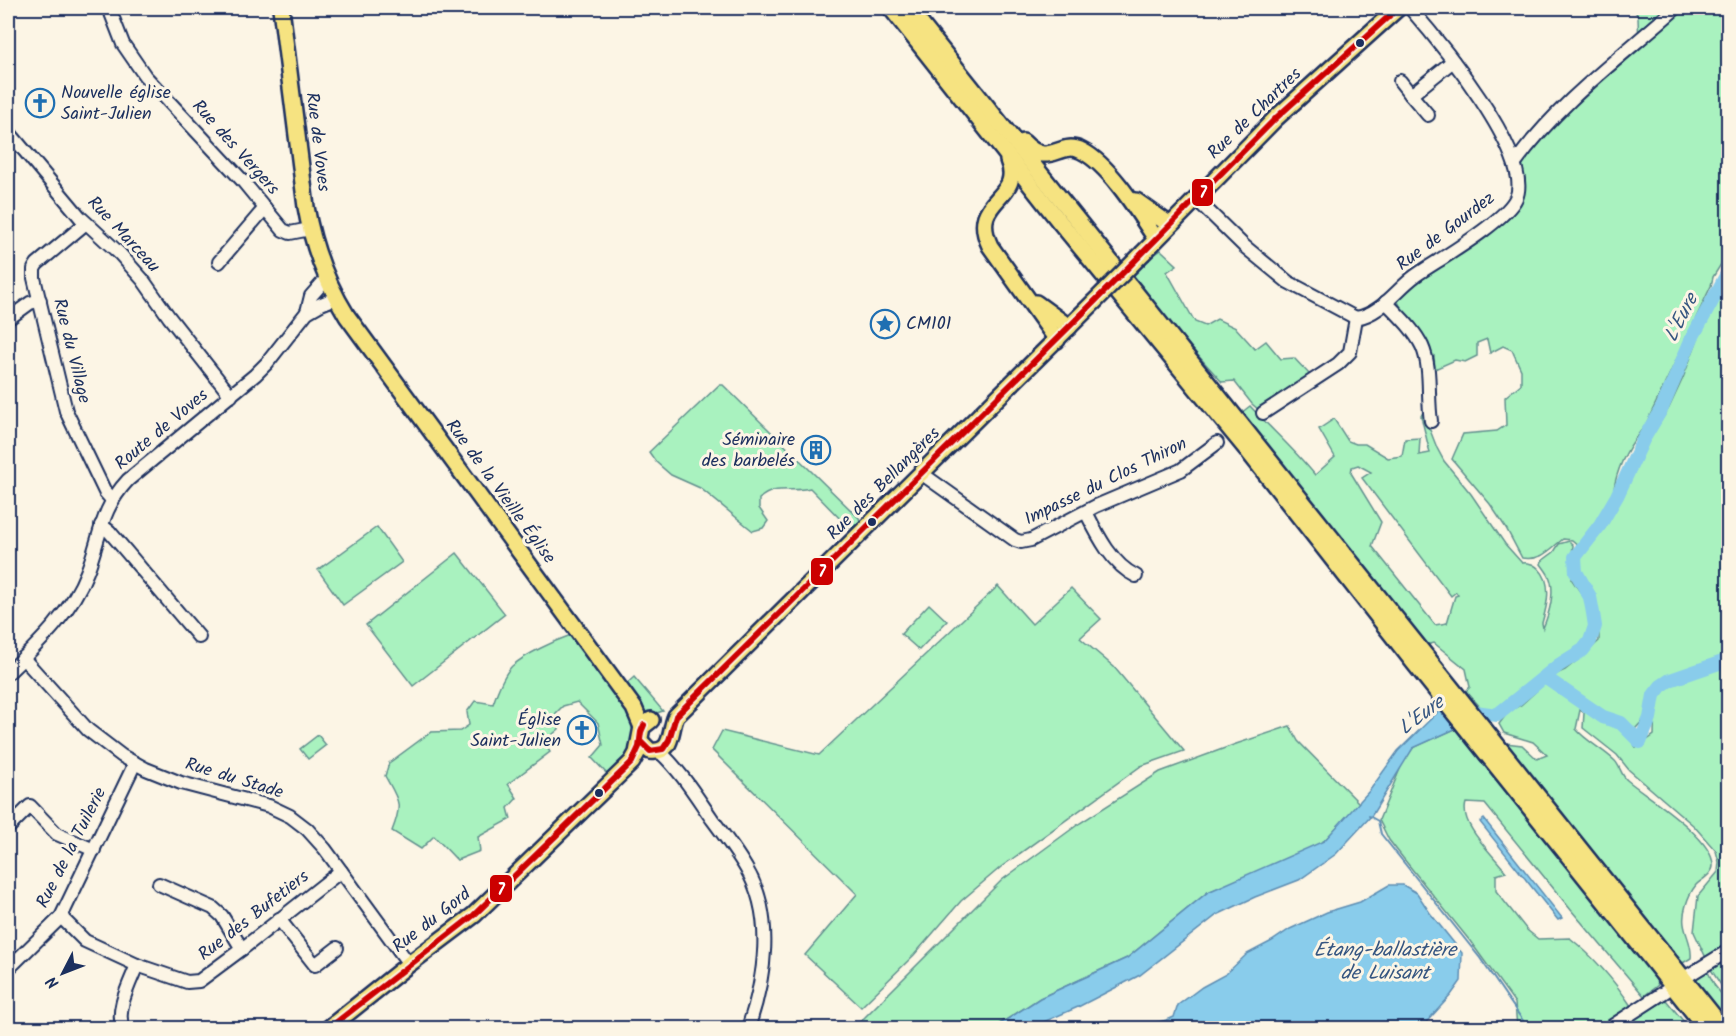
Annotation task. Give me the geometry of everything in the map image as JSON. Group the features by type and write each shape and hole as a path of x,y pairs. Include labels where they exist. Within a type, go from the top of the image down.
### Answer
{"main road":[{"name":"Rue de Voves","path":"281,8 310,230 326,279 336,298"},
{"path":"891,8 1059,221 1253,448 1419,660 1723,1029"},
{"path":"908,8 1059,197 1202,386"},
{"name":"Rue de Chartres","path":"1093,303 1276,118 1398,8"},
{"path":"981,98 1034,152 1042,155 1071,148 1082,151 1101,166 1128,196 1156,239"},
{"path":"1005,152 1012,171 1011,180 986,213 983,220 986,237 990,246 1057,340"},
{"path":"1055,153 1050,170 1059,197"},
{"path":"1001,196 1019,191 1034,196 1059,221"},
{"path":"1128,196 1170,225"},
{"name":"Rue de la Vieille Église","path":"336,298 389,374 634,708 659,736"},
{"path":"1029,298 1069,327"},
{"name":"Rue des Bellangères","path":"659,736 1093,303"},
{"name":"Rue du Gord","path":"329,1029 474,915 659,736"},
{"path":"1509,771 1707,1029"}],"street":[{"name":"Rue des Vergers","path":"109,8 123,44 145,76 242,179 283,230 290,233 310,230"},
{"name":"Rue de Gourdez","path":"1356,318 1370,315 1415,276 1483,230 1515,201 1519,190 1520,178 1515,164 1488,112 1453,62 1410,8"},
{"path":"1515,164 1538,135 1576,95 1676,8"},
{"path":"1412,95 1453,62"},
{"path":"1400,81 1428,114"},
{"name":"Rue Marceau","path":"8,130 86,223 120,254 143,280 231,396"},
{"path":"1196,199 1244,246 1288,282 1356,318 1350,352 1338,364 1263,413"},
{"path":"219,262 265,208"},
{"name":"Rue du Village","path":"86,223 42,259 34,269 66,411 105,492 112,500"},
{"path":"307,312 311,296 326,279"},
{"path":"231,396 267,363 307,312 336,298"},
{"path":"8,319 30,303 40,300"},
{"path":"1386,302 1422,346 1426,362 1431,421"},
{"name":"Route de Voves","path":"8,673 60,619 74,600 87,573 101,525 112,500 128,480 231,396"},
{"name":"Impasse du Clos Thiron","path":"921,473 1020,542 1031,540 1086,512 1181,470 1217,443"},
{"path":"1086,512 1115,559 1126,572 1136,576"},
{"path":"101,525 109,531 199,637"},
{"name":"Rue du Stade","path":"23,658 88,730 135,763 182,783 269,806 290,816 308,830 325,849 409,964"},
{"path":"659,736 747,870 754,885 765,939 764,966 759,993 748,1029"},
{"name":"Rue de la Tuilerie","path":"10,961 61,916 135,763"},
{"path":"8,828 30,806 57,834 94,850"},
{"name":"Rue des Bufetiers","path":"61,916 85,941 137,965 188,982 199,981 341,871"},
{"path":"159,884 213,908 222,916 242,949"},
{"path":"279,919 315,965 337,948"},
{"path":"1689,975 1728,951"},
{"path":"123,1029 120,1021 122,1009 137,965"},
{"path":"1609,1029 1666,991"}],"green space":[{"path":"1634,8 1659,8 1669,19 1683,8 1728,8 1728,253 1713,277 1711,286 1645,426 1623,460 1609,507 1602,519 1580,547 1572,540 1563,539 1540,556 1522,558 1490,504 1452,459 1463,434 1497,431 1506,425 1505,397 1521,384 1521,370 1512,350 1503,346 1490,353 1487,339 1477,343 1477,356 1465,362 1455,360 1435,369 1434,356 1426,339 1402,310 1396,297 1513,207 1520,205 1525,180 1522,163 1559,119 1639,48 1638,17"},
{"path":"1161,250 1177,265 1167,272 1195,322 1205,326 1217,319 1236,328 1255,349 1266,341 1281,359 1294,358 1311,376 1259,410 1234,381 1222,382 1129,279"},
{"path":"1728,280 1728,642 1724,640 1722,644 1728,646 1728,945 1706,958 1694,932 1698,896 1718,872 1719,862 1716,851 1694,826 1629,770 1617,755 1583,728 1584,713 1580,710 1576,729 1615,761 1627,780 1691,830 1710,854 1713,868 1693,889 1684,914 1691,958 1678,966 1505,743 1522,745 1537,759 1547,755 1533,742 1504,733 1499,724 1509,711 1521,705 1554,675 1565,670 1599,641 1599,618 1595,600 1579,572 1579,560 1611,514 1632,468 1669,408 1706,318","holes":["1660,681 1655,703 1654,735 1636,748 1627,729 1636,728 1646,717"]},
{"path":"719,385 723,385 859,518 860,521 854,527 848,527 810,488 777,490 765,494 759,499 759,508 768,521 763,528 753,531 700,488 671,475 656,462 649,452"},
{"path":"1250,406 1315,475 1335,457 1319,429 1334,419 1348,441 1365,444 1388,458 1402,456 1405,439 1420,438 1419,455 1430,453 1421,416 1423,412 1444,461 1471,494 1505,544 1522,563 1533,565 1543,575 1548,595 1543,628 1552,588 1549,576 1541,564 1542,561 1554,552 1559,544 1569,541 1573,545 1572,580 1590,606 1589,637 1578,648 1562,656 1554,668 1531,687 1496,711 1482,709 1466,691 1470,687 1466,669 1434,643 1427,645 1241,413","holes":["1358,465 1371,472 1362,478 1451,596 1456,592 1458,595 1455,596 1447,623 1435,625 1372,546 1381,522 1351,473 1352,467"]},
{"path":"377,527 402,562 343,605 318,570"},
{"path":"457,553 505,614 413,686 366,625"},
{"path":"998,586 1032,624 1071,588 1101,619 1080,638 1114,667 1184,751 1141,766 1001,867 961,901 914,955 861,1007 805,955 857,894 712,750 722,731 819,755"},
{"path":"929,604 947,621 919,650 901,634"},
{"path":"571,635 633,720 633,750 607,774 592,758 603,745 598,723 577,702 563,706 556,713 559,729 547,739 517,734 516,738 524,747 544,742 550,752 508,784 517,798 508,808 511,819 478,837 480,851 457,860 434,836 421,849 392,831 398,814 398,802 385,776 389,763 431,732 460,731 469,725 467,712 475,701 493,704 503,679 512,666 540,648"},
{"path":"634,677 663,711 650,715 638,705 624,686"},
{"path":"1290,726 1298,741 1359,803 1324,841 1276,866 1208,892 1127,958 1040,998 993,1028 854,1028 1002,880 1080,823 1160,772"},
{"path":"1455,729 1654,976 1658,985 1644,996 1485,804 1466,803 1467,821 1472,830 1506,872 1496,875 1496,891 1527,930 1538,939 1570,938 1604,970 1631,1006 1601,1028 1517,1028 1515,1003 1470,941 1389,840 1379,820 1402,764 1413,748"},
{"path":"318,735 326,745 308,759 300,749"},
{"path":"1728,953 1728,996 1708,965"},
{"path":"1707,970 1715,986 1728,1002 1728,1023 1691,978"},
{"path":"1666,1000 1689,1028 1617,1028"}],"water":[{"path":"1440,710 1455,729 1413,748 1372,815 1336,854 1299,880 1217,915 1140,975 1078,1007 1030,1028 994,1028 1040,998 1127,958 1208,892 1324,841 1370,790 1398,751"},
{"path":"1484,819 1562,918 1558,920 1480,822"},
{"name":"Étang-ballastière de Luisant","path":"1389,885 1403,885 1417,893 1462,953 1461,981 1421,1028 1139,1028 1174,1017 1178,1005 1202,987 1226,974 1247,954 1290,929 1327,912 1360,902"}],"waterway":[{"name":"L'Eure","path":"1432,730 1461,710 1497,715 1559,665 1583,650 1590,641 1595,626 1593,613 1590,597 1576,572 1575,557 1600,525 1617,496 1643,440 1662,408 1692,338 1728,272"},
{"path":"1546,678 1603,717 1621,723 1640,742 1650,718 1654,695 1661,686 1670,680 1728,660"},
{"path":"1369,816 1378,821 1381,834 1480,958 1528,1028"}],"transit line":[{"name":"7","path":"640,741 650,751 663,749 669,740 676,716 1093,303 1276,118 1398,8"},
{"name":"7","path":"329,1028 474,915 632,762 639,747 644,725"}],"place":[{"name":"Nouvelle église Saint-Julien","path":"40,103"},
{"name":"CM101","path":"885,324"},
{"name":"Séminaire des barbelés","path":"816,450"},
{"name":"Église Saint-Julien","path":"582,730"}]}
